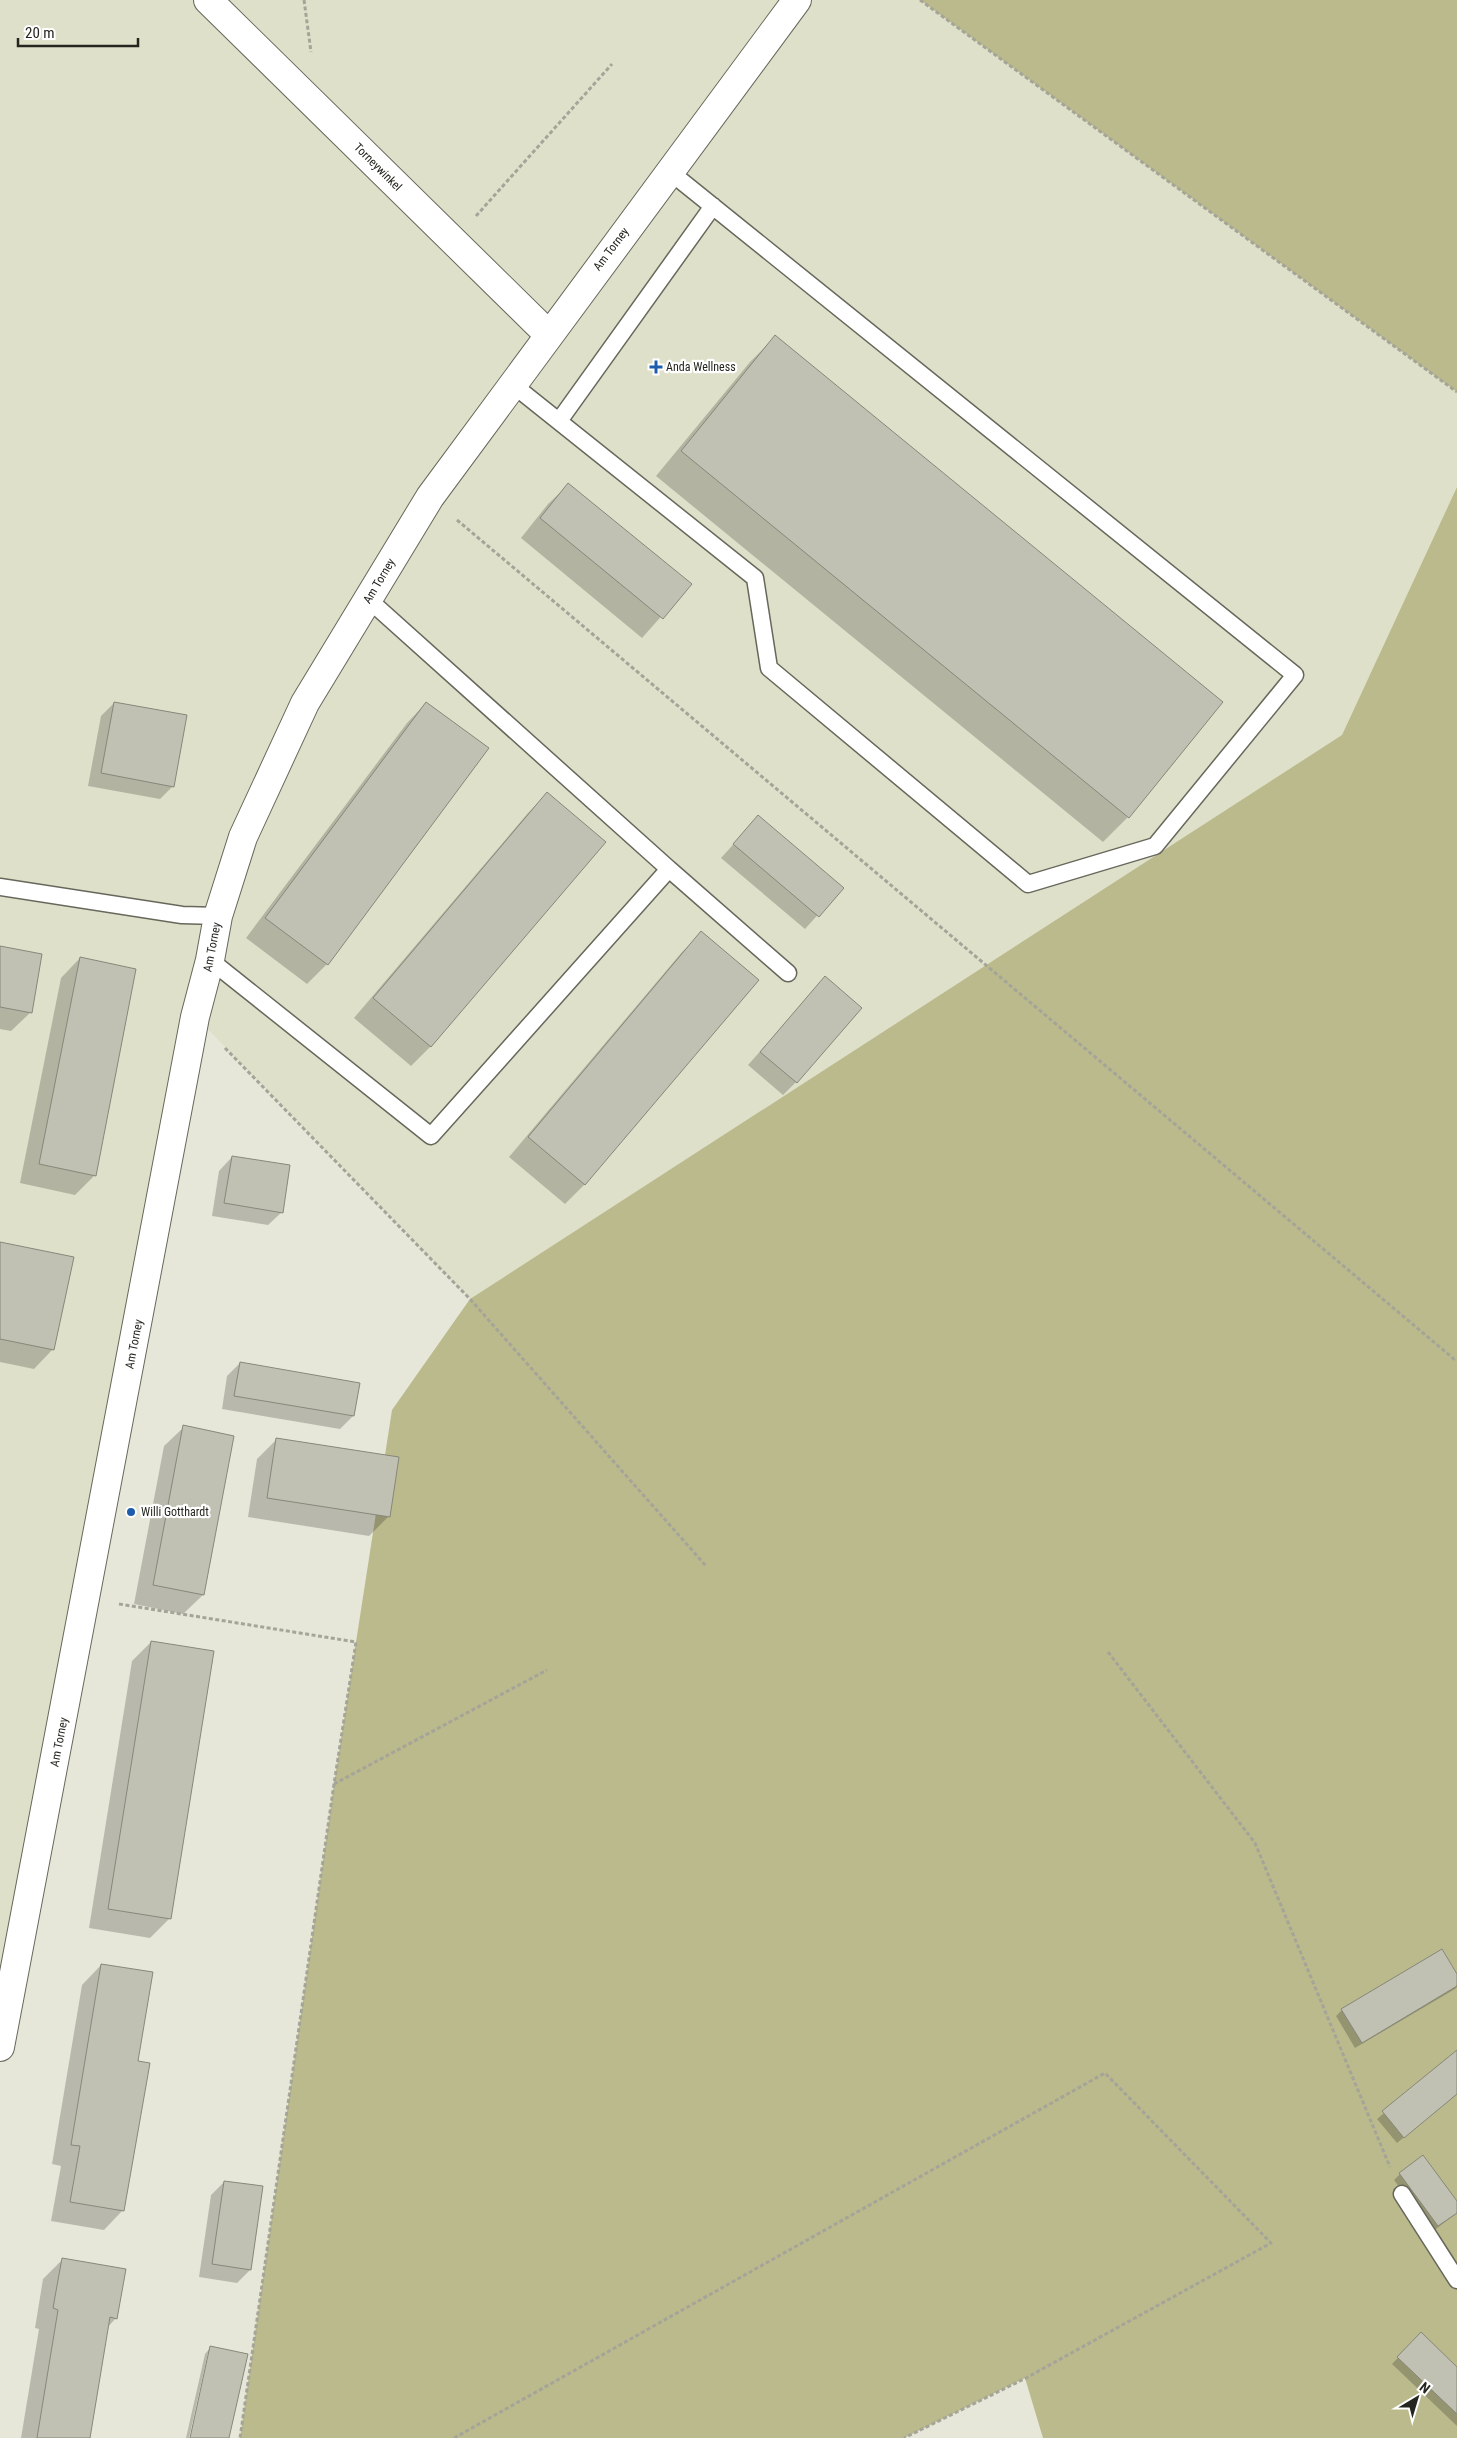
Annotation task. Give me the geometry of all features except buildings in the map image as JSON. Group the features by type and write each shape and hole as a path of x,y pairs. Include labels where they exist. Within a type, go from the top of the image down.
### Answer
{"street":[{"name":"Torneywinkel","path":"208,0 548,334"},
{"name":"Am Torney","path":"0,2048 195,1017 210,960 218,916 243,836 305,703 430,497 548,334 797,0"}],"lane":[{"path":"512,384 755,578 769,668 1028,884 1155,846 1295,675 669,171"},
{"path":"559,421 713,206"},
{"path":"368,599 788,973"},
{"path":"210,960 431,1136 669,868"},
{"path":"0,887 182,915 218,916"},
{"path":"1402,2194 1457,2280"}],"path":[{"path":"920,0 1457,392"},
{"path":"453,241 612,64"},
{"path":"430,497 1454,1359 1457,1357"},
{"path":"195,1017 470,1299 706,1566"},
{"path":"86,1599 356,1642 240,2438"},
{"path":"1108,1652 1255,1843 1402,2194"},
{"path":"334,1784 547,1670"},
{"path":"454,2438 1105,2073 1271,2243 1026,2378 904,2438"}],"shaded area":[{"path":"0,0 920,0 1457,392 1457,487 1342,735 470,1299 196,1017 0,2047"},
{"path":"920,0 1457,0 1457,392"},
{"path":"1457,487 1457,2438 1043,2438 1025,2378 904,2438 240,2438 334,1784 392,1410 470,1299 1342,735"}],"place":[{"name":"Anda Wellness","path":"656,367"},
{"name":"Willi Gotthardt","path":"131,1512"}]}
